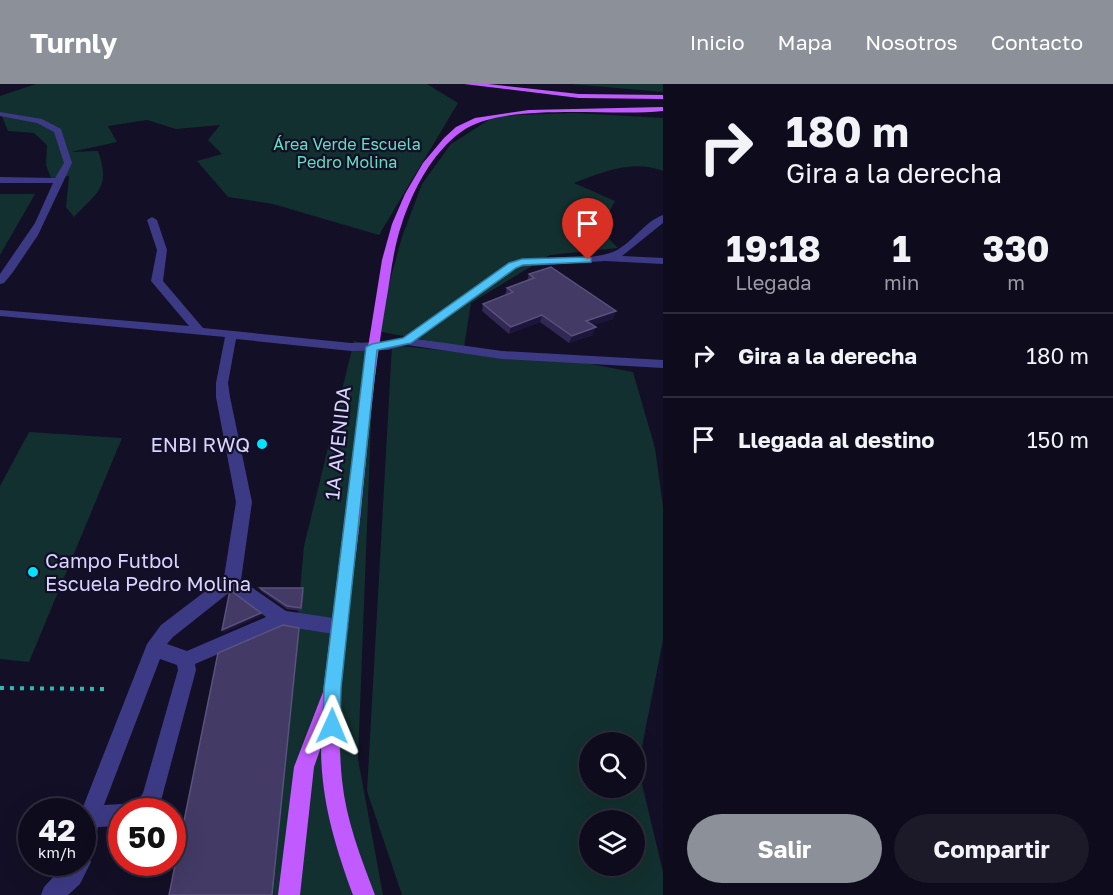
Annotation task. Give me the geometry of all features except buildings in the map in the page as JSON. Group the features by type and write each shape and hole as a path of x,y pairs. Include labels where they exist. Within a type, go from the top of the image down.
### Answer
{"main road":[{"path":"468,84 562,95 663,97"},
{"path":"614,97 663,102"},
{"name":"1A AVENIDA","path":"364,895 344,842 334,798 331,765 332,688 372,347 392,239 412,186 444,142 461,128 483,119 528,113 663,109"},
{"name":"1A AVENIDA","path":"573,111 663,114"},
{"path":"289,895 304,767 332,688"}],"street":[{"path":"0,114 39,121 58,131 68,163 58,182 48,211 16,262 0,281"},
{"path":"0,180 58,182"},
{"path":"600,259 618,254 663,219"},
{"path":"152,220 162,250 158,281 199,331"},
{"path":"407,341 512,266 522,262 600,259 663,261"},
{"path":"0,313 372,347 407,341 438,348 506,355 663,364"},
{"path":"96,799 153,650 167,632 231,582 244,502 223,397 222,383 231,335"},
{"path":"231,582 282,618 340,627"},
{"path":"185,660 282,618"},
{"path":"151,798 187,670 185,660 177,654 153,650"},
{"path":"52,895 72,876"}],"path":[{"path":"0,688 104,689"}],"green space":[{"name":"Área Verde Escuela Pedro Molina","path":"36,84 427,84 458,103 379,235 273,204 228,197 197,161 222,154 208,140 220,125 176,129 147,120 108,126 117,142 71,152 98,151 103,173 100,188 74,217 66,207 69,176 51,178 46,165 47,145 34,133 8,131 0,112 0,96"},
{"path":"571,84 663,84 663,92"},
{"path":"574,113 663,118 663,171 640,166 618,168 574,183 615,201 600,230 618,248 550,255 471,303 464,347 376,331 402,237 422,184 451,144 495,116"},
{"path":"0,194 35,194 0,255"},
{"path":"354,341 374,346 358,759 383,895 273,895 304,546"},
{"path":"392,345 575,361 633,372 655,448 663,506 663,640 645,732 579,732 579,798 645,796 663,872 663,895 402,895 367,791"},
{"name":"Campo Futbol Escuela Pedro Molina","path":"29,432 122,438 29,662 0,659 0,486"}],"place":[{"name":"ENBI RWQ","path":"262,444"},
{"name":"Campo Futbol Escuela Pedro Molina","path":"33,572"}],"route":[{"path":"332,726 332,688 372,347 407,341 512,266 522,262 588,260"}]}
